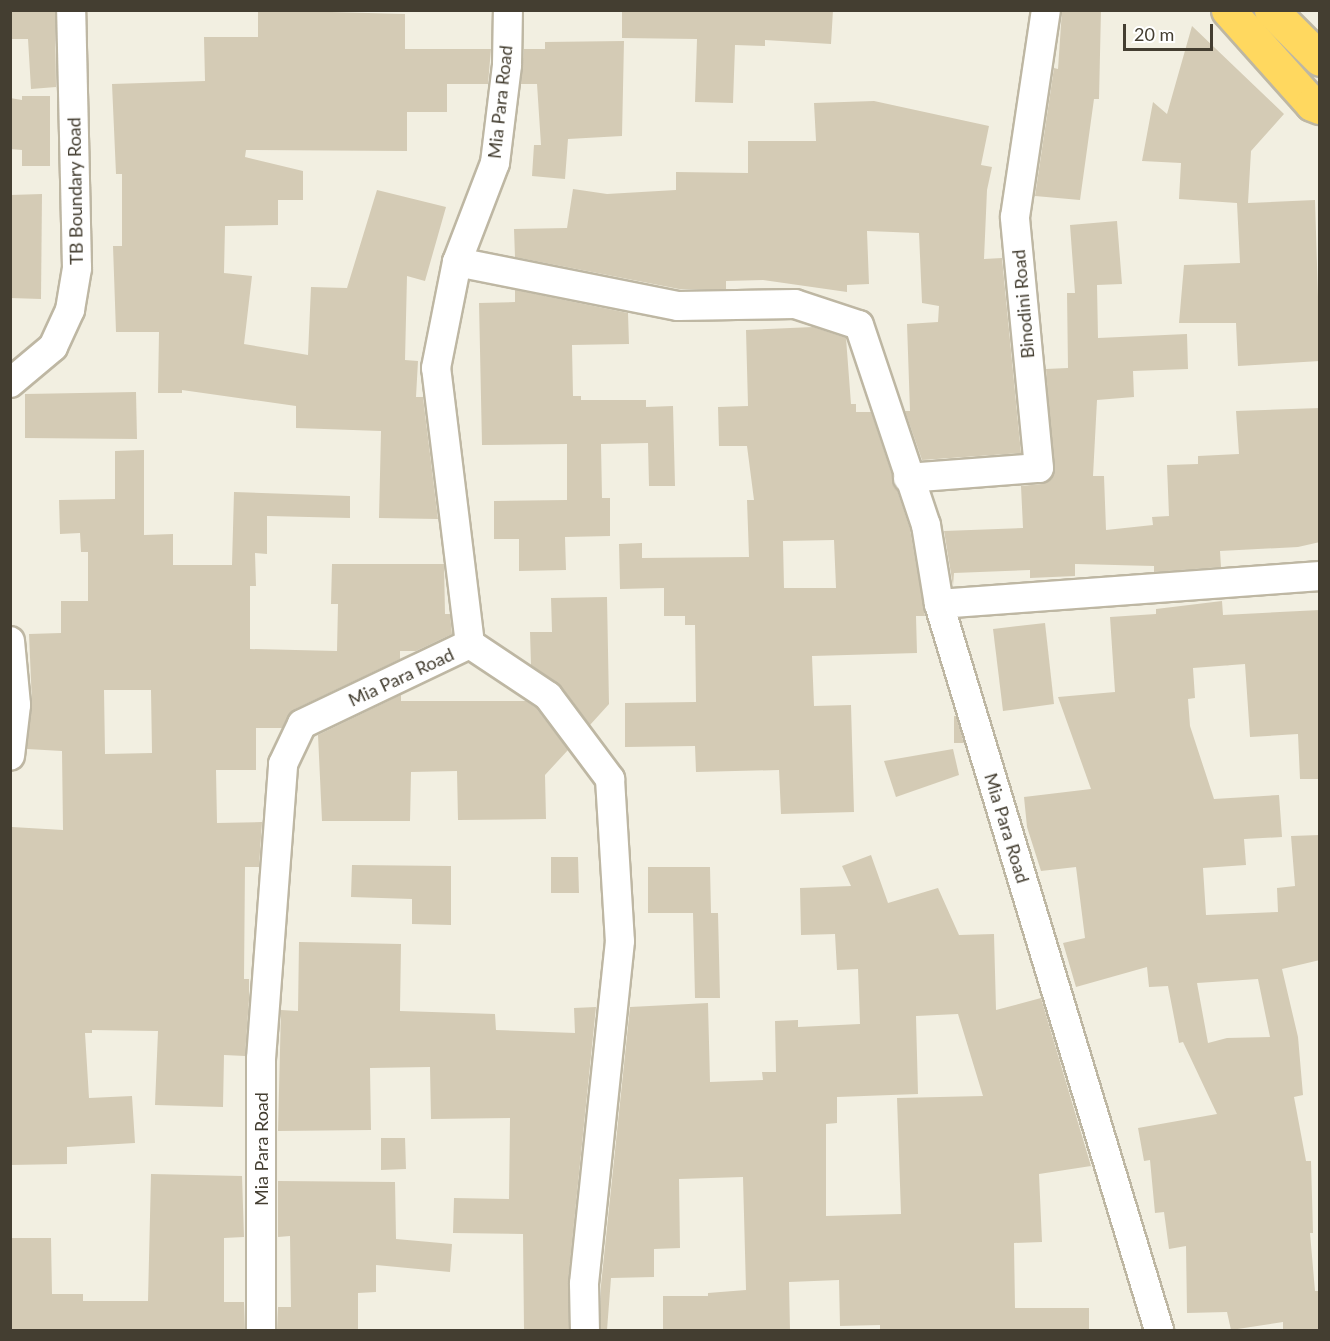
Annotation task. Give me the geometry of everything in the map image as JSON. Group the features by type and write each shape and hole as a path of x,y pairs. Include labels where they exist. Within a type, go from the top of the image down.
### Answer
{"highway":[{"path":"1228,10 1312,104 1320,107"},
{"path":"1271,10 1320,59"}],"street":[{"name":"TB Boundary Road","path":"10,383 52,347 69,310 77,268 72,10"},
{"name":"Mia Para Road","path":"261,1330 261,1059 283,764 302,724 470,644 436,368 457,262 495,163 507,65 508,10"},
{"name":"Binodini Road","path":"908,478 1039,468 1015,217 1046,10"},
{"name":"Mia Para Road","path":"457,262 678,306 795,304 859,325 908,478 926,525 939,604 1159,1330"},
{"path":"939,604 1320,576"},
{"path":"10,641 13,705 10,756"},
{"path":"470,644 548,696 610,779 620,941 584,1284 585,1330"}],"building":[{"path":"10,10 55,10 56,87 31,89 28,39 10,39"},
{"path":"258,10 405,14 405,49 491,49 488,84 447,84 447,112 407,112 407,151 246,150 245,157 303,171 303,200 278,200 278,225 225,226 224,273 252,276 244,344 308,355 311,287 347,288 377,190 446,207 425,281 407,276 405,360 418,361 416,397 423,397 438,519 379,518 381,431 296,428 296,406 182,390 182,393 158,393 159,332 116,332 113,246 122,246 122,174 116,174 112,84 205,81 204,37 258,37"},
{"path":"622,10 833,10 831,44 765,40 765,46 735,45 733,103 695,102 697,39 622,38"},
{"path":"1062,10 1101,10 1099,99 1094,99 1080,200 1035,196 1054,68 1058,69"},
{"path":"1192,26 1284,114 1251,151 1248,203 1315,200 1320,361 1238,366 1236,323 1179,323 1184,265 1240,263 1237,203 1179,199 1181,163 1142,161 1153,102 1167,114"},
{"path":"624,41 622,136 568,139 565,179 532,176 534,145 541,145 537,84 521,84 524,49 545,49 545,42"},
{"path":"22,96 50,96 50,166 22,166 22,150 10,149 10,98 22,100"},
{"path":"874,101 989,126 981,165 992,167 987,190 984,259 1002,258 1021,453 922,460 905,411 910,411 907,324 938,322 939,306 922,303 919,233 867,231 869,284 847,285 847,292 763,280 726,281 726,289 679,289 515,257 514,229 567,228 573,189 607,194 676,190 676,172 748,173 748,141 816,141 814,103"},
{"path":"42,194 41,299 10,298 10,195"},
{"path":"1117,221 1122,284 1097,285 1098,338 1187,334 1188,369 1133,371 1134,397 1097,400 1093,476 1104,476 1106,530 1153,525 1152,517 1169,516 1167,465 1198,464 1198,456 1239,454 1236,411 1320,408 1320,542 1298,547 1220,551 1221,567 1154,572 1154,566 1075,564 1075,576 1030,578 1030,570 954,573 953,586 944,531 1023,528 1021,486 1041,484 1054,474 1046,369 1068,368 1067,293 1075,293 1070,225"},
{"path":"515,290 628,313 629,344 572,345 573,396 581,396 581,400 646,400 646,407 673,406 675,486 649,486 648,443 601,444 602,498 610,498 610,536 565,537 566,570 519,571 519,539 494,539 494,501 567,500 567,444 482,445 479,303 515,302"},
{"path":"813,327 846,338 851,404 856,404 856,412 871,412 910,529 925,616 916,616 917,653 812,656 814,706 851,705 854,812 781,814 779,770 696,772 695,746 625,747 625,703 696,702 695,625 685,625 685,616 664,616 664,588 620,589 619,544 642,543 642,558 749,557 747,500 754,500 747,446 719,446 718,407 748,406 746,330","holes":["834,540 836,588 784,588 783,541"]},
{"path":"136,392 137,439 25,438 25,394"},
{"path":"144,450 144,535 173,534 173,565 232,565 234,492 350,496 350,518 267,516 267,554 255,553 256,586 250,586 250,649 337,651 338,604 331,604 332,564 444,564 445,614 450,614 452,634 416,651 400,651 400,659 295,709 282,728 256,728 256,770 216,770 217,823 262,822 259,867 245,867 244,979 249,979 249,1000 245,1056 224,1055 223,1107 155,1105 158,1031 92,1030 92,1033 85,1033 89,1098 132,1096 135,1143 67,1147 67,1164 10,1165 12,827 63,830 62,751 27,749 32,704 29,634 61,633 61,601 88,601 88,552 81,552 80,533 60,534 59,500 115,499 115,451","holes":["104,690 151,690 152,753 105,754"]},
{"path":"607,597 609,704 590,725 561,686 531,665 530,632 552,632 551,598"},
{"path":"1222,601 1223,615 1320,610 1320,779 1300,779 1298,734 1250,737 1245,664 1193,668 1195,698 1188,699 1190,726 1214,799 1279,795 1282,837 1244,839 1246,865 1203,868 1206,915 1278,912 1277,888 1295,886 1291,836 1320,835 1320,960 1282,969 1298,1037 1303,1095 1294,1097 1306,1161 1311,1161 1313,1233 1310,1233 1315,1291 1320,1291 1320,1330 1283,1330 1283,1322 1231,1330 1227,1312 1187,1313 1186,1246 1169,1249 1164,1212 1155,1213 1150,1160 1144,1161 1138,1128 1217,1114 1183,1042 1179,1043 1168,986 1149,987 1147,967 1076,987 1063,943 1085,938 1076,867 1041,871 1027,827 1024,797 1091,789 1058,697 1115,692 1110,617 1156,614 1156,609","holes":["1258,979 1270,1037 1227,1038 1208,1043 1197,983"]},
{"path":"1045,623 1054,704 1003,711 993,629"},
{"path":"401,695 401,701 526,701 536,708 568,750 545,775 546,819 458,820 457,771 411,772 410,821 322,821 318,735"},
{"path":"954,716 956,716 964,743 954,743"},
{"path":"953,749 959,775 896,797 884,761"},
{"path":"871,855 888,903 938,888 959,935 994,934 996,1010 1041,998 1091,1166 1039,1174 1042,1242 1014,1243 1015,1308 1089,1308 1089,1330 880,1330 880,1325 840,1326 839,1280 789,1282 790,1330 663,1330 663,1296 708,1296 708,1293 746,1290 743,1177 679,1179 680,1248 654,1249 654,1277 611,1278 607,1330 601,1330 601,1285 630,1007 708,1003 710,1082 763,1080 762,1072 776,1072 775,1021 798,1020 798,1027 860,1024 858,969 837,970 835,934 801,935 800,888 851,886 842,866","holes":["958,1014 983,1096 897,1098 901,1214 826,1216 826,1124 837,1123 837,1097 918,1094 916,1016"]},
{"path":"551,857 578,857 579,893 551,893"},
{"path":"352,865 451,866 451,925 412,924 412,899 351,897"},
{"path":"648,867 710,867 711,913 718,913 720,998 695,998 693,913 648,913"},
{"path":"299,942 401,944 400,1011 495,1014 496,1030 575,1033 574,1008 596,1007 568,1282 569,1330 524,1330 523,1234 453,1233 454,1198 509,1199 510,1118 431,1119 430,1067 370,1068 371,1130 278,1131 281,1010 298,1011"},
{"path":"381,1138 405,1138 406,1169 381,1170"},
{"path":"151,1174 242,1176 244,1237 224,1238 224,1302 244,1302 245,1330 10,1330 10,1238 51,1238 52,1294 83,1294 83,1301 148,1301"},
{"path":"278,1181 395,1182 396,1239 452,1244 450,1272 376,1265 376,1292 358,1293 358,1330 277,1330 278,1307 291,1307 290,1236 278,1237"}]}
